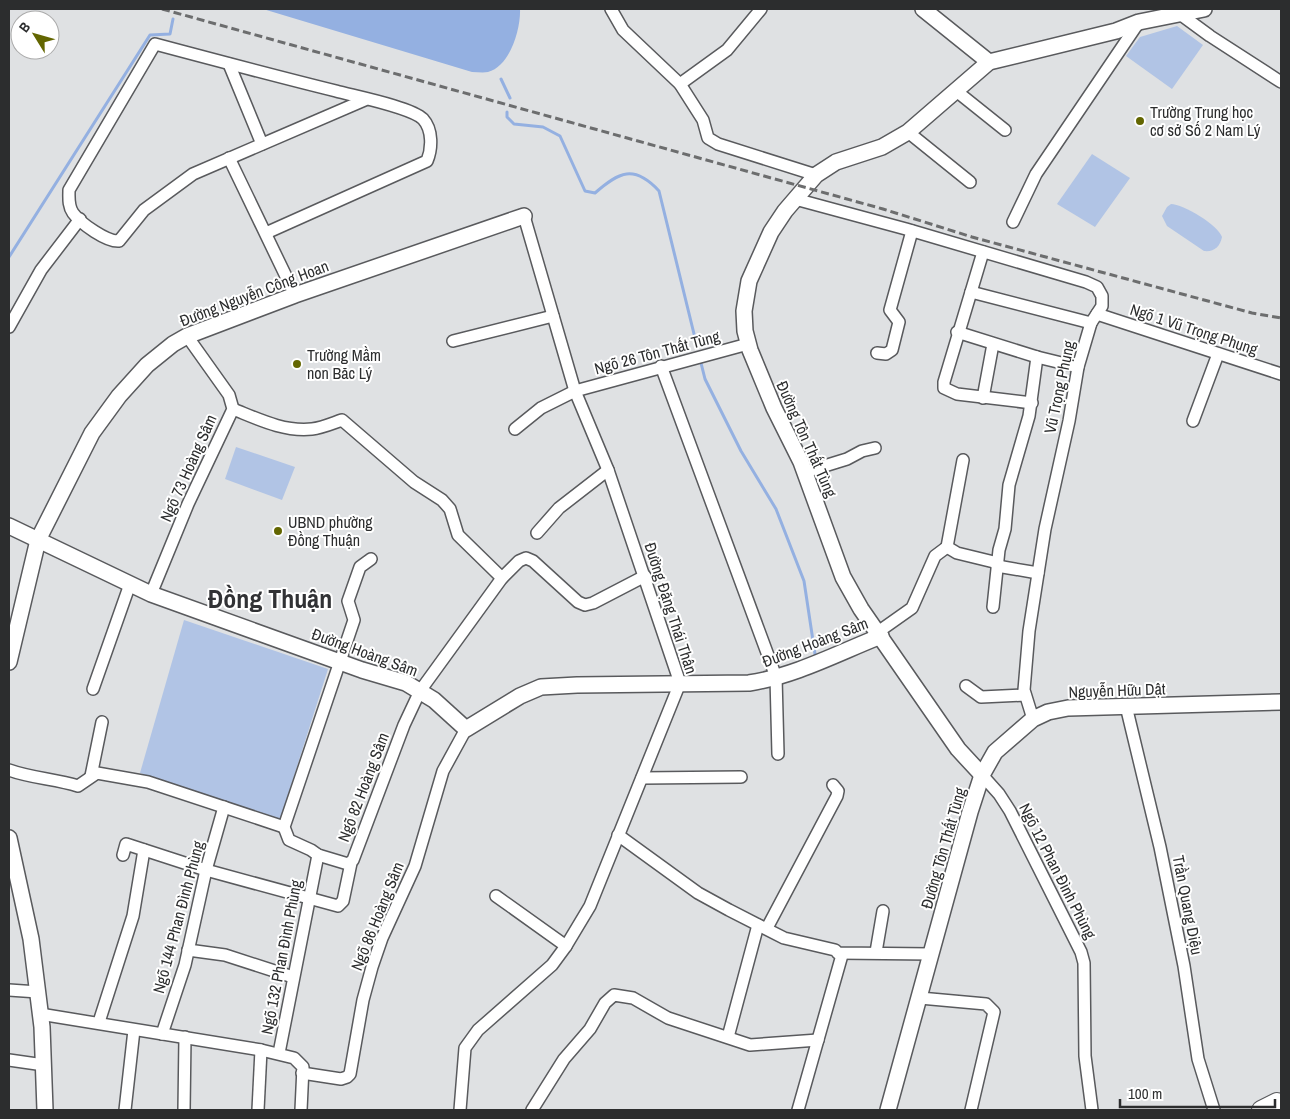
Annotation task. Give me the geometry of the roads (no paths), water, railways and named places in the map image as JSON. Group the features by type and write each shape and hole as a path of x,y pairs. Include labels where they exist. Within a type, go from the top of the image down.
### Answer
{"main road":[{"path":"1261,1110 1277,1104"}],"street":[{"path":"611,9 623,30 680,84 703,120 708,138 718,144 816,175"},
{"path":"680,84 726,50 761,9"},
{"path":"923,9 989,62"},
{"name":"Đường Tôn Thất Tùng","path":"888,1110 982,775 958,749 861,609 843,577 805,472 754,365 745,331 744,311 749,281 772,232 795,199 816,175 836,162 882,147 908,132 989,62 1116,31 1139,22 1204,9"},
{"path":"1180,14 1281,82"},
{"path":"1013,222 1036,174 1139,22"},
{"path":"266,233 426,162 432,150 423,119 411,112 367,99 155,44 69,190 68,204 72,213 111,242 119,242 144,210 170,189 193,174 367,99"},
{"path":"229,64 262,144"},
{"path":"955,90 1005,130"},
{"path":"908,132 970,182"},
{"path":"229,158 295,295"},
{"name":"Vũ Trọng Phụng","path":"795,199 912,231 1097,287 1102,296 1102,306 1094,318 1078,367 1038,573 1029,631 1025,695 1033,719"},
{"name":"Đường Nguyễn Công Hoan","path":"9,662 11,641 38,540 92,434 147,365 173,344 187,336 295,295 524,216"},
{"name":"Đường Đặng Thái Thân","path":"460,1110 465,1048 478,1030 552,964 566,946 590,906 680,683 608,470 575,391 524,216"},
{"path":"9,327 42,270 80,219"},
{"path":"877,354 886,354 892,350 899,322 890,310 912,231"},
{"path":"983,252 957,332 944,388 958,394 1032,403"},
{"name":"Ngõ 1 Vũ Trọng Phụng","path":"971,292 1094,318 1281,374"},
{"path":"453,341 553,316"},
{"path":"957,332 1037,357 1078,367"},
{"name":"Ngõ 73 Hoàng Sâm","path":"151,594 188,504 233,409 229,395 187,336"},
{"name":"Ngõ 26 Tôn Thất Tùng","path":"515,428 547,405 575,391 661,366 748,344"},
{"path":"983,398 993,344"},
{"path":"1193,421 1218,354"},
{"path":"993,607 998,564 1005,529 1009,484 1032,403 1032,381 1037,357"},
{"path":"661,366 776,677 778,754"},
{"path":"233,409 269,424 292,428 313,429 342,420 414,482 442,500 450,509 458,535 502,578"},
{"path":"805,472 847,459 862,451 876,448"},
{"path":"879,634 912,608 935,556 947,547 963,460"},
{"path":"537,533 559,508 608,470"},
{"name":"Đường Hoàng Sâm","path":"9,526 151,594 338,661 406,683 434,700 466,729 520,696 541,687 749,683 776,677 879,634"},
{"path":"947,547 957,553 1038,573"},
{"name":"Ngõ 82 Hoàng Sâm","path":"284,827 289,840 312,850 318,855 351,864 404,725 420,692 502,578 519,561 526,558 532,561 578,602 585,605 593,603 645,576"},
{"path":"9,770 23,776 45,777 78,786 97,773 148,782 284,827 338,661 354,620 348,601 360,567 371,559"},
{"path":"93,689 130,584"},
{"path":"966,686 981,697 1025,695"},
{"name":"Nguyễn Hữu Dật","path":"982,775 995,752 1033,719 1048,712 1068,708 1281,702"},
{"name":"Trần Quang Diệu","path":"1126,706 1162,857 1184,966 1198,1059 1214,1110"},
{"path":"91,776 102,722"},
{"name":"Ngõ 86 Hoàng Sâm","path":"302,1073 341,1079 350,1074 363,1000 372,967 382,938 415,866 443,771 466,729"},
{"name":"Ngõ 12 Phan Đình Phùng","path":"982,775 999,794 1010,811 1081,952 1084,963 1086,1062 1092,1110"},
{"path":"642,778 741,776"},
{"path":"728,1037 762,927 837,796 838,791 834,785"},
{"name":"Ngõ 144 Phan Đình Phùng","path":"162,1034 188,950 206,870 224,807"},
{"path":"618,835 698,893 784,938 835,950 842,955 798,1110"},
{"path":"9,838 31,939 40,1014 45,1110"},
{"path":"123,855 126,844 308,900 340,906 351,864"},
{"path":"99,1022 132,916 144,850"},
{"name":"Ngõ 132 Phan Đình Phùng","path":"302,1073 303,1067 299,1061 279,1053 292,977 318,855"},
{"path":"496,896 566,946"},
{"path":"876,952 883,911"},
{"path":"188,950 225,955 292,977"},
{"path":"838,953 931,954"},
{"path":"9,990 38,992"},
{"path":"532,1110 564,1059 590,1028 605,1003 614,995 623,995 638,1000 677,1021 750,1045 818,1040"},
{"path":"920,998 986,1004 994,1012 971,1110"},
{"path":"40,1014 99,1022 134,1030 279,1053"},
{"path":"125,1110 134,1030"},
{"path":"184,1110 185,1038"},
{"path":"258,1110 261,1050"},
{"path":"9,1060 44,1065"},
{"path":"301,1110 302,1073"}],"waterway":[{"path":"9,257 150,35 170,34 173,19"},
{"path":"501,79 510,98"},
{"path":"507,112 507,117 514,124 543,127 560,136 585,191 595,193 612,180 627,174 642,177 659,191 696,342"},
{"path":"700,359 705,379 741,451 776,509 804,581 815,654"}],"railway":[{"path":"162,9 883,209 972,237 1252,313 1281,318"}],"place":[{"name":"Trường Trung học cơ sở Số 2 Nam Lý","path":"1140,121"},
{"name":"Trường Mầm non Băc Lý","path":"297,364"},
{"name":"UBND phường Đồng Thuận","path":"278,531"}],"district":[{"name":"Đồng Thuận","path":"270,599"}]}
